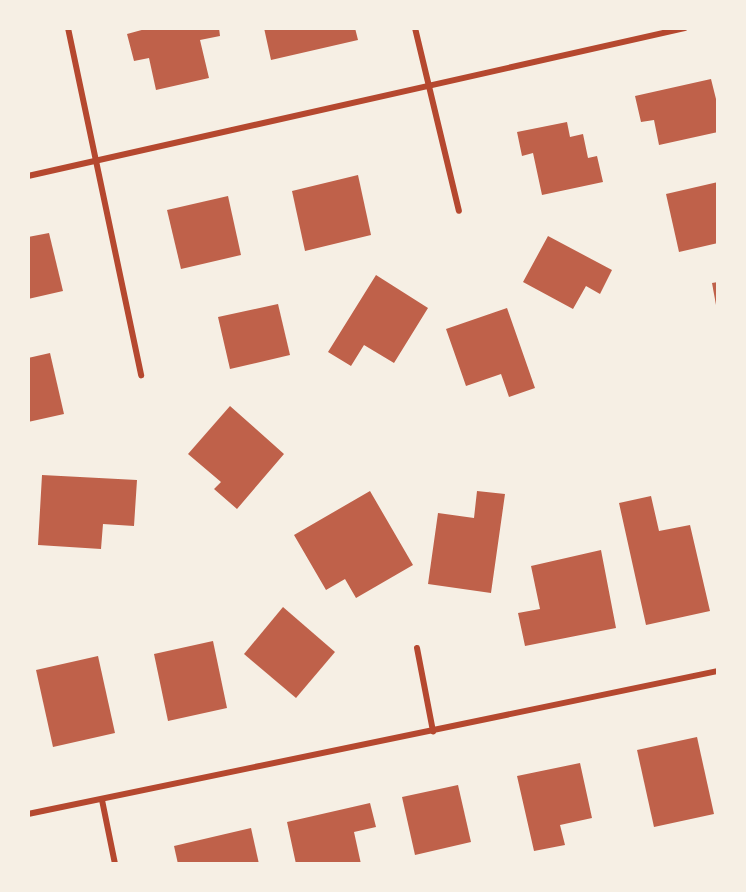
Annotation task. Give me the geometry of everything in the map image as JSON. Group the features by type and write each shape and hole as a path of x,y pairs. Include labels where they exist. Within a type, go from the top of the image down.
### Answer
{"street":[{"path":"68,28 93,162 141,375"},
{"path":"415,28 459,211"},
{"path":"28,176 685,28"},
{"path":"417,648 433,730"},
{"path":"28,814 717,671"},
{"path":"102,800 115,864"}],"building":[{"path":"149,28 219,28 220,36 200,40 209,78 156,90 149,58 134,61 127,34"},
{"path":"264,28 355,28 358,40 271,60"},
{"path":"711,79 718,107 718,132 659,145 654,120 641,122 635,96"},
{"path":"567,122 570,137 583,134 588,158 597,156 603,182 542,195 533,153 522,156 517,132"},
{"path":"358,175 371,235 305,251 292,191"},
{"path":"718,182 718,243 679,252 666,194"},
{"path":"228,196 241,255 181,269 167,210"},
{"path":"49,233 63,291 28,299 28,237"},
{"path":"548,236 612,270 600,294 586,286 573,309 523,282"},
{"path":"376,275 428,308 394,363 364,345 351,366 328,352"},
{"path":"718,282 718,305 716,305 712,283"},
{"path":"278,304 290,355 230,369 218,317"},
{"path":"507,308 535,388 509,397 501,374 466,386 446,329"},
{"path":"50,353 64,414 28,422 28,358"},
{"path":"230,406 284,454 237,509 214,489 221,482 188,454"},
{"path":"42,475 137,480 134,526 103,524 101,549 38,545"},
{"path":"370,491 413,565 356,598 345,579 326,590 294,535"},
{"path":"477,491 505,494 491,593 428,584 438,513 474,518"},
{"path":"651,496 659,531 690,525 710,611 646,625 619,503"},
{"path":"601,550 616,628 525,646 518,613 540,609 531,566"},
{"path":"283,607 335,652 296,698 244,654"},
{"path":"213,641 227,708 168,721 154,654"},
{"path":"98,656 115,733 53,747 36,670"},
{"path":"697,737 714,814 654,827 637,750"},
{"path":"580,763 592,818 560,825 565,845 534,851 517,776"},
{"path":"458,785 471,842 415,855 402,797"},
{"path":"370,803 376,827 354,832 361,864 296,864 287,822"},
{"path":"251,828 259,864 178,864 174,846"}]}
